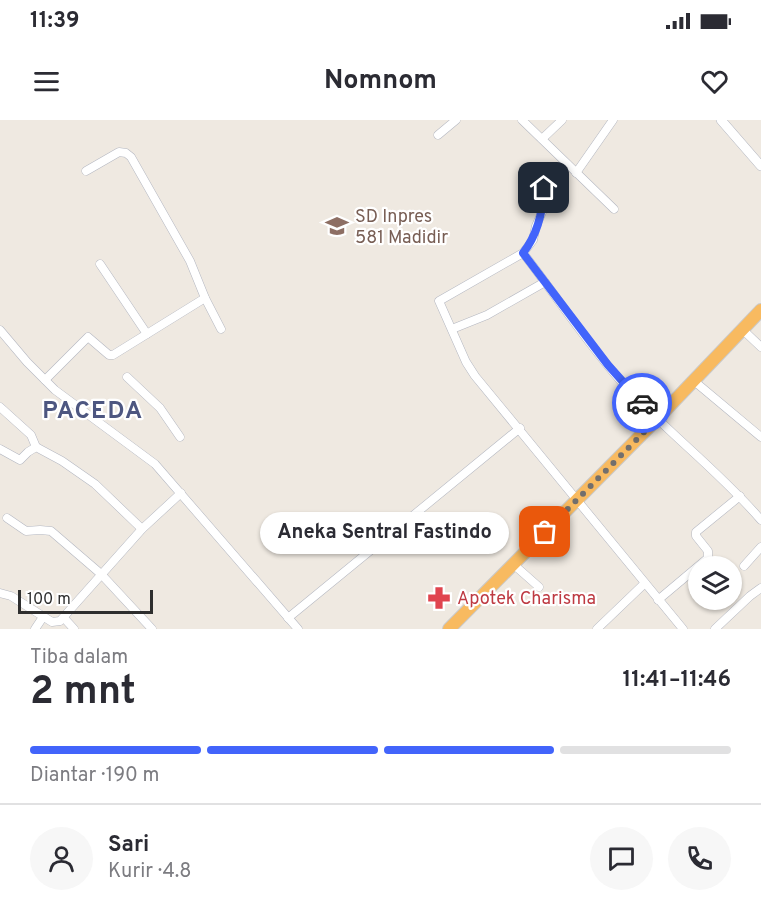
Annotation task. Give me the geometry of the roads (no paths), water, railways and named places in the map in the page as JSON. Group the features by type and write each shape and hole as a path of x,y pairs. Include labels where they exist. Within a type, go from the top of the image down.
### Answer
{"highway":[{"path":"449,629 658,418 761,310"}],"street":[{"path":"438,135 456,120"},
{"path":"522,120 614,209"},
{"path":"542,139 562,120"},
{"path":"576,173 614,120"},
{"path":"721,120 761,166"},
{"path":"86,171 119,152 131,157 180,241 221,329"},
{"path":"567,164 545,184 543,210 533,240 523,253 439,301 466,362 475,376 683,629"},
{"path":"523,253 627,389 740,496 761,519"},
{"path":"100,264 147,334"},
{"path":"452,329 487,315 545,282"},
{"path":"45,380 88,337 111,355 205,298"},
{"path":"0,330 27,362 77,408 146,457 181,493 298,629"},
{"path":"742,330 761,347"},
{"path":"128,377 160,408 180,437"},
{"path":"694,381 761,437"},
{"path":"0,407 31,435 36,447 62,461 95,484 142,529"},
{"path":"288,618 520,428"},
{"path":"0,449 20,460 36,447"},
{"path":"0,593 11,596 43,617 57,623 64,618 100,574 142,529 181,493"},
{"path":"658,600 708,558 708,550 696,536 696,532 740,496"},
{"path":"7,518 26,531 51,531 100,574 152,629"},
{"path":"744,566 761,547"},
{"path":"513,564 539,587"},
{"path":"597,629 645,583"},
{"path":"715,629 761,588"},
{"path":"35,629 43,617"},
{"path":"64,618 74,629"}],"place":[{"name":"SD Inpres 581 Madidir","path":"337,226"},
{"name":"Aneka Sentral Fastindo","path":"545,532"},
{"name":"Apotek Charisma","path":"439,598"}],"district":[{"name":"PACEDA","path":"93,410"}]}
